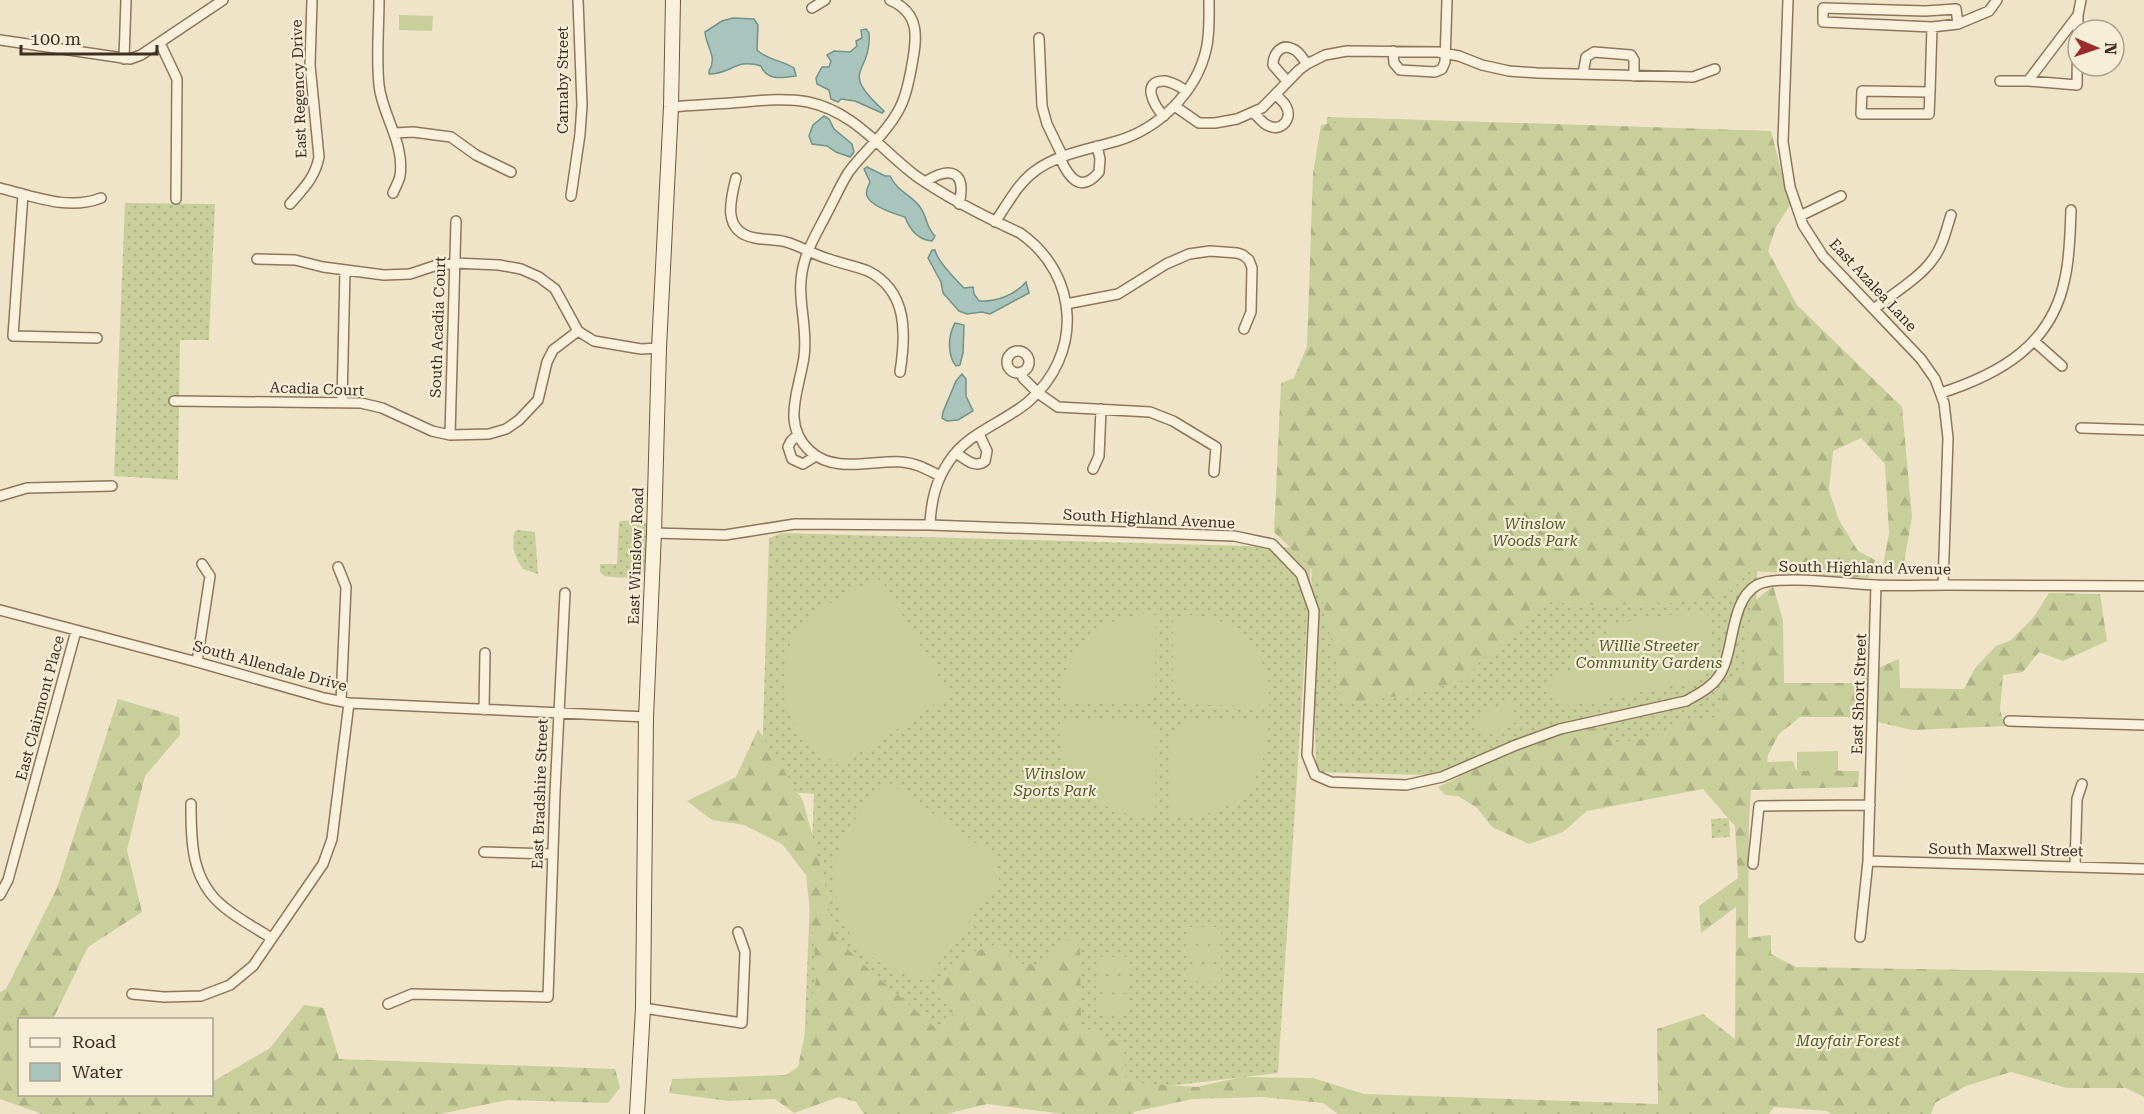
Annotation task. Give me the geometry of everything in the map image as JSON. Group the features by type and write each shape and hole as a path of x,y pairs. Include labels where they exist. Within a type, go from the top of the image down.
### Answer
{"main road":[{"name":"East Winslow Road","path":"637,1114 643,1008 646,717 659,348 671,107 673,0"}],"street":[{"path":"124,60 126,0"},
{"path":"0,40 124,60 141,55 208,4 223,0"},
{"name":"East Regency Drive","path":"290,204 309,183 319,158 310,65 312,0"},
{"path":"379,0 379,86 386,113 395,133 400,176 393,193"},
{"name":"Carnaby Street","path":"571,196 582,105 578,0"},
{"path":"812,8 825,0"},
{"path":"890,0 901,6 914,24 916,41 904,98 896,115 847,175 808,251 799,286 805,346 793,409 795,429 808,449 816,456 837,464 909,463 921,466 940,476"},
{"path":"995,222 1026,178 1044,165 1120,140 1149,126 1176,107 1187,91 1206,52 1209,0"},
{"path":"1393,51 1397,69 1439,71 1444,66 1447,0"},
{"name":"East Azalea Lane","path":"1788,0 1783,142 1787,176 1800,216 1808,234 1823,256 1928,368 1941,393 1946,412 1948,438 1943,585"},
{"path":"1958,24 1956,9 1925,11 1823,8 1823,22 1932,27 1958,24 1989,11 1997,0"},
{"path":"2000,81 2028,81 2077,86 2078,15 2081,0"},
{"path":"2028,81 2078,15"},
{"path":"1930,92 1862,91 1861,114 1929,114 1930,92 1932,27"},
{"path":"1039,38 1042,106 1069,177 1083,182 1099,171 1100,159 1097,146"},
{"path":"159,43 177,79 176,199"},
{"path":"1287,81 1273,65 1278,50 1292,48 1307,64"},
{"path":"1176,107 1194,121 1227,122 1254,113 1307,64 1325,55 1347,51 1445,53 1509,71 1693,77 1715,69"},
{"path":"1583,74 1586,57 1594,52 1630,55 1634,63 1634,76"},
{"path":"1164,116 1152,102 1151,94 1157,82 1167,81 1187,91"},
{"path":"1254,113 1266,125 1273,128 1282,126 1287,120 1288,110 1276,95"},
{"path":"671,107 776,100 808,102 846,117 925,182 959,204 1020,233 1043,253 1059,277 1066,304 1067,323 1064,344 1055,367 1038,393 1026,404 979,434 956,453 940,476 934,492 930,525"},
{"path":"395,133 413,132 451,137 476,155 511,172"},
{"path":"925,182 942,173 956,175 963,187 959,204"},
{"path":"736,178 729,210 736,228 752,238 787,242 867,271 882,280 892,291 899,304 903,320 903,352 900,372"},
{"path":"0,188 70,204 82,204 101,198"},
{"path":"23,194 13,336 97,338"},
{"path":"1800,216 1841,196"},
{"path":"1941,393 1975,382 1999,370 2034,341 2051,316 2063,288 2070,249 2071,210"},
{"path":"1874,309 1919,274 1933,260 1944,239 1951,215"},
{"name":"South Acadia Court","path":"450,435 456,220"},
{"path":"1066,304 1118,294 1166,264 1189,254 1244,253 1252,268 1251,312 1244,329"},
{"path":"257,259 295,260 384,275 401,274 454,263 499,264 521,269 555,289 578,332 594,341 641,349 659,348"},
{"path":"342,402 345,270"},
{"name":"Acadia Court","path":"174,401 361,403 382,408 432,431 450,435 489,434 506,429 519,420 538,400 546,362 553,350 578,332"},
{"path":"2034,341 2062,366"},
{"path":"1020,372 1038,393 1058,406 1150,412 1173,422 1216,447 1214,472"},
{"path":"1093,470 1099,456 1101,409"},
{"path":"2081,428 2144,430"},
{"path":"956,453 974,464 982,464 987,452 979,434"},
{"path":"798,435 788,447 792,459 803,464 816,456"},
{"path":"0,496 27,488 112,486"},
{"name":"South Highland Avenue","path":"654,533 725,535 795,524 930,525 1234,536 1272,544 1301,574 1314,611 1306,755 1315,774 1332,782 1406,784 1442,777 1560,729 1686,701 1705,690 1719,676 1741,604 1749,590 1759,584 1780,580 1876,585 2144,586"},
{"path":"197,662 210,576 202,564"},
{"path":"132,994 164,997 201,996 230,985 253,966 323,864 332,839 345,702 346,586 338,567"},
{"name":"East Short Street","path":"1860,937 1868,861 1876,585"},
{"name":"East Bradshire Street","path":"387,1004 412,994 548,997 552,854 565,593"},
{"name":"South Allendale Drive","path":"0,610 345,702 646,717"},
{"name":"East Clairmont Place","path":"0,895 8,880 76,631"},
{"path":"484,710 485,653"},
{"path":"2009,721 2144,725"},
{"path":"2075,866 2077,799 2082,784"},
{"path":"191,804 193,856 202,880 224,908 271,938"},
{"path":"1753,864 1759,806 1870,805"},
{"path":"484,852 552,854"},
{"name":"South Maxwell Street","path":"1868,861 2144,869"},
{"path":"643,1008 742,1023 745,952 738,932"}],"green space":[{"path":"399,15 433,16 432,31 399,30"},
{"name":"Winslow Sports Park","path":"1327,117 1772,134 1750,784 1316,772 1311,559 1278,1073 1083,1096 803,1076 814,794 761,790 769,538 782,533 1312,548"},
{"name":"Winslow Woods Park","path":"1364,118 1771,131 1790,205 1776,227 1768,251 1797,305 1902,407 1912,517 1903,568 1881,576 1889,533 1885,464 1861,438 1833,451 1829,490 1839,520 1858,551 1875,560 1868,578 1750,571 1728,594 1675,603 1597,605 1545,602 1480,662 1464,680 1412,694 1342,704 1336,662 1316,572 1274,532 1281,383 1294,378 1307,346 1313,173 1321,125"},
{"path":"125,203 215,204 209,340 180,340 178,480 114,476"},
{"path":"643,520 649,526 647,570 632,577 604,576 600,572 600,564 617,564 619,521"},
{"path":"515,531 535,532 538,574 523,569 517,560 513,541"},
{"path":"881,579 950,695 839,766 808,740 793,721 785,698 786,659 795,635 810,617 839,598"},
{"name":"Mayfair Forest","path":"1773,586 1783,620 1784,683 1862,683 1861,675 1899,659 1900,688 1964,689 1975,668 1996,646 2011,640 2033,618 2049,593 2100,594 2107,641 2063,661 2039,652 2023,672 2003,675 2000,710 2005,726 1912,730 1857,717 1800,717 1779,734 1768,755 1767,762 1793,761 1796,770 1859,771 1858,787 1751,790 1748,938 1771,935 1771,954 1796,967 2144,973 2144,1097 2126,1088 2067,1088 2011,1072 1966,1086 1935,1103 1931,1114 1831,1114 1827,1111 1774,1107 1769,1114 1338,1114 1323,1103 1263,1097 1192,1099 1133,1114 1063,1114 987,1104 946,1114 864,1114 856,1102 839,1097 794,1113 775,1099 729,1101 669,1093 672,1079 786,1075 798,1067 817,975 806,875 782,844 744,825 712,820 687,801 736,777 758,729 803,801 824,880 834,936 939,1031 956,1009 938,987 968,954 1000,943 1018,964 1043,964 1072,935 1080,949 1081,1024 1098,1036 1124,1045 1126,1082 1196,1087 1242,1077 1313,1078 1364,1094 1658,1104 1657,1029 1703,1014 1735,1039 1736,907 1701,933 1699,906 1738,878 1735,826 1703,789 1587,811 1563,832 1529,844 1492,827 1477,808 1458,796 1445,795 1438,787 1525,745 1594,727 1617,742 1654,738 1678,721 1717,717 1723,694 1746,661 1751,604"},
{"name":"Willie Streeter Community Gardens","path":"1707,610 1711,659 1702,674 1693,681 1571,706 1555,703 1548,680 1612,651 1608,624"},
{"path":"1144,614 1156,615 1155,689 1142,703 1060,700 1069,667 1076,653 1086,641 1111,623"},
{"path":"1193,615 1227,624 1251,644 1266,672 1269,707 1185,704 1173,691 1173,617"},
{"path":"118,699 179,717 180,735 145,776 127,850 142,912 88,947 53,1018 18,1018 18,1096 213,1096 213,1081 270,1048 304,1005 324,1008 339,1059 615,1069 620,1088 608,1103 507,1100 440,1114 42,1114 0,1099 0,992 6,989 57,888"},
{"path":"1509,701 1519,721 1484,737 1475,717"},
{"path":"1060,720 1143,721 1156,733 1155,817 1111,809 1087,794 1077,784 1063,758"},
{"path":"1184,722 1268,722 1266,745 1261,765 1253,782 1229,805 1212,812 1192,816 1169,817 1172,733"},
{"path":"1838,751 1838,771 1797,771 1797,752"},
{"path":"888,782 994,856 999,880 927,979 893,969 866,952 847,929 836,895 835,866 843,839 860,813"},
{"path":"1729,818 1730,837 1712,838 1711,819"},
{"path":"1188,927 1221,927 1221,942 1188,942"},
{"path":"1188,946 1221,947 1221,962 1188,961"},
{"path":"1097,957 1130,957 1130,973 1097,972"},
{"path":"1188,966 1221,967 1221,982 1188,981"},
{"path":"1097,977 1129,978 1129,993 1096,992"},
{"path":"1096,997 1129,997 1129,1012 1096,1012"}],"water":[{"path":"733,18 754,19 758,25 757,50 765,56 794,68 796,76 771,76 761,66 752,64 739,65 723,72 709,74 712,56 705,32 722,21"},
{"path":"866,29 869,33 869,47 859,79 862,87 884,111 882,113 855,101 841,99 838,102 831,99 829,90 817,84 816,78 822,67 829,67 831,61 827,55 834,51 850,52 857,46 856,41 862,38 861,30"},
{"path":"824,116 829,119 834,129 852,144 854,152 850,157 827,146 812,144 809,136 813,125"},
{"path":"867,167 885,176 890,176 896,185 916,203 935,236 932,241 915,234 905,217 869,200 866,193 870,182 864,169"},
{"path":"932,250 935,250 943,265 964,288 973,287 974,294 979,301 1005,297 1026,282 1029,293 990,314 982,312 967,314 959,311 943,293 941,282 928,258"},
{"path":"955,323 964,325 963,353 960,365 956,366 951,356 950,345"},
{"path":"962,374 966,379 966,396 973,411 958,420 947,421 942,418 943,412 956,381"}]}
